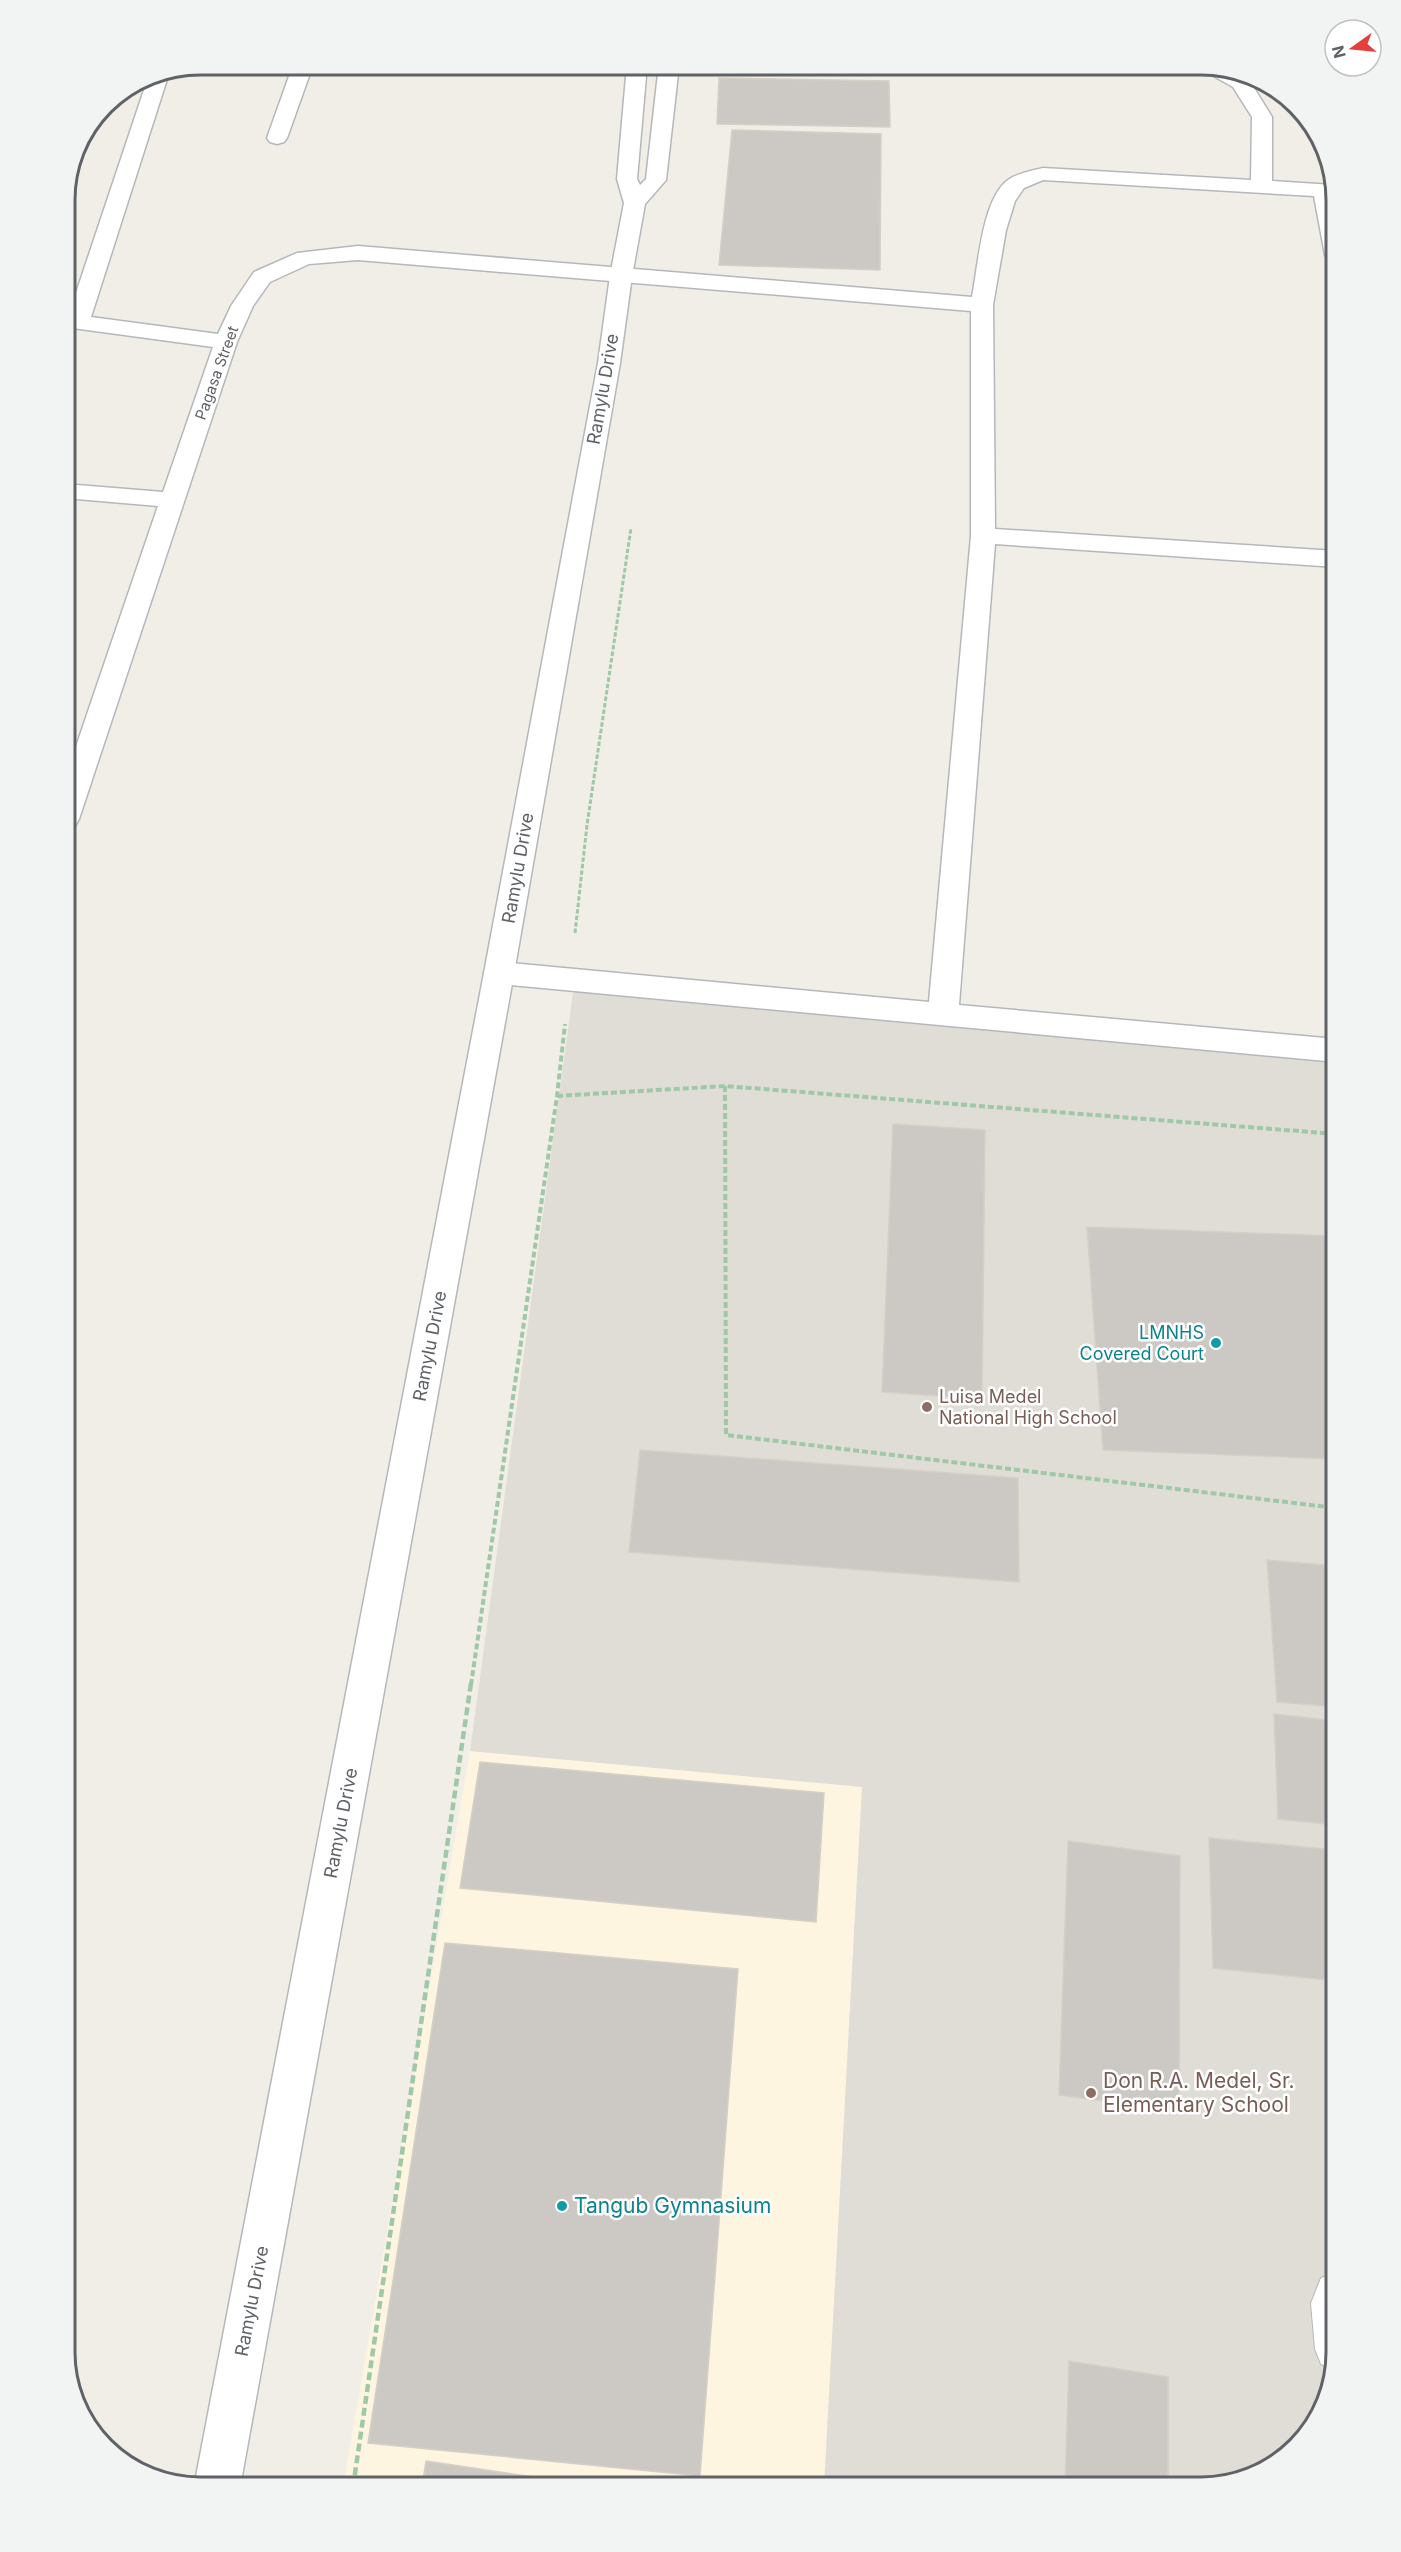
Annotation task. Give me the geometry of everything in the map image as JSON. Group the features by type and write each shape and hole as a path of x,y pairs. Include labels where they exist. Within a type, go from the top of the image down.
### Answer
{"street":[{"path":"277,138 299,75"},
{"name":"Ramylu Drive","path":"219,2477 499,973 609,363 621,276 635,203 627,179 636,75"},
{"path":"635,203 656,180 668,75"},
{"path":"1237,81 1241,83 1262,117 1261,186"},
{"path":"75,310 155,84"},
{"path":"943,1016 983,536 982,305 995,230 1010,189 1021,181 1043,174 1325,191"},
{"name":"Pagasa Street","path":"76,753 173,500 226,342 242,306 262,276 305,258 358,253 982,305"},
{"path":"75,322 226,342"},
{"path":"75,492 173,500"},
{"path":"983,536 1326,559"},
{"path":"499,973 1326,1050"}],"path":[{"path":"353,2477 557,1096 587,825 632,520"},
{"path":"557,1096 726,1086 1326,1133"},
{"path":"726,1086 726,1435 1326,1507"}],"shaded area":[{"name":"Luisa Medel National High School","path":"574,985 1326,1062 1326,2352 1324,2376 1313,2407 1295,2434 1277,2451 1249,2467 1225,2475 1209,2477 825,2477 862,1787 470,1751"},
{"path":"470,1751 862,1786 825,2477 345,2477"}],"building":[{"path":"719,78 889,81 890,127 717,124"},
{"path":"732,130 881,134 880,270 719,265"},
{"path":"893,1124 985,1130 982,1399 882,1392"},
{"name":"LMNHS Covered Court","path":"1087,1227 1326,1236 1326,1459 1103,1450"},
{"path":"640,1450 1018,1478 1019,1582 629,1552"},
{"path":"1267,1560 1326,1565 1326,1706 1277,1702"},
{"path":"1274,1714 1326,1720 1326,1824 1278,1819"},
{"path":"480,1762 824,1793 816,1922 460,1888"},
{"path":"1209,1838 1326,1849 1326,1980 1213,1968"},
{"path":"1068,1841 1180,1856 1179,2111 1059,2095"},
{"name":"Tangub Gymnasium","path":"445,1943 738,1969 700,2476 368,2443"},
{"path":"1069,2361 1168,2377 1168,2477 1065,2477"},
{"path":"426,2461 534,2477 424,2477"}],"place":[{"name":"LMNHS Covered Court","path":"1216,1343"},
{"name":"Luisa Medel National High School","path":"927,1407"},
{"name":"Don R.A. Medel, Sr. Elementary School","path":"1091,2093"},
{"name":"Tangub Gymnasium","path":"562,2206"}]}
